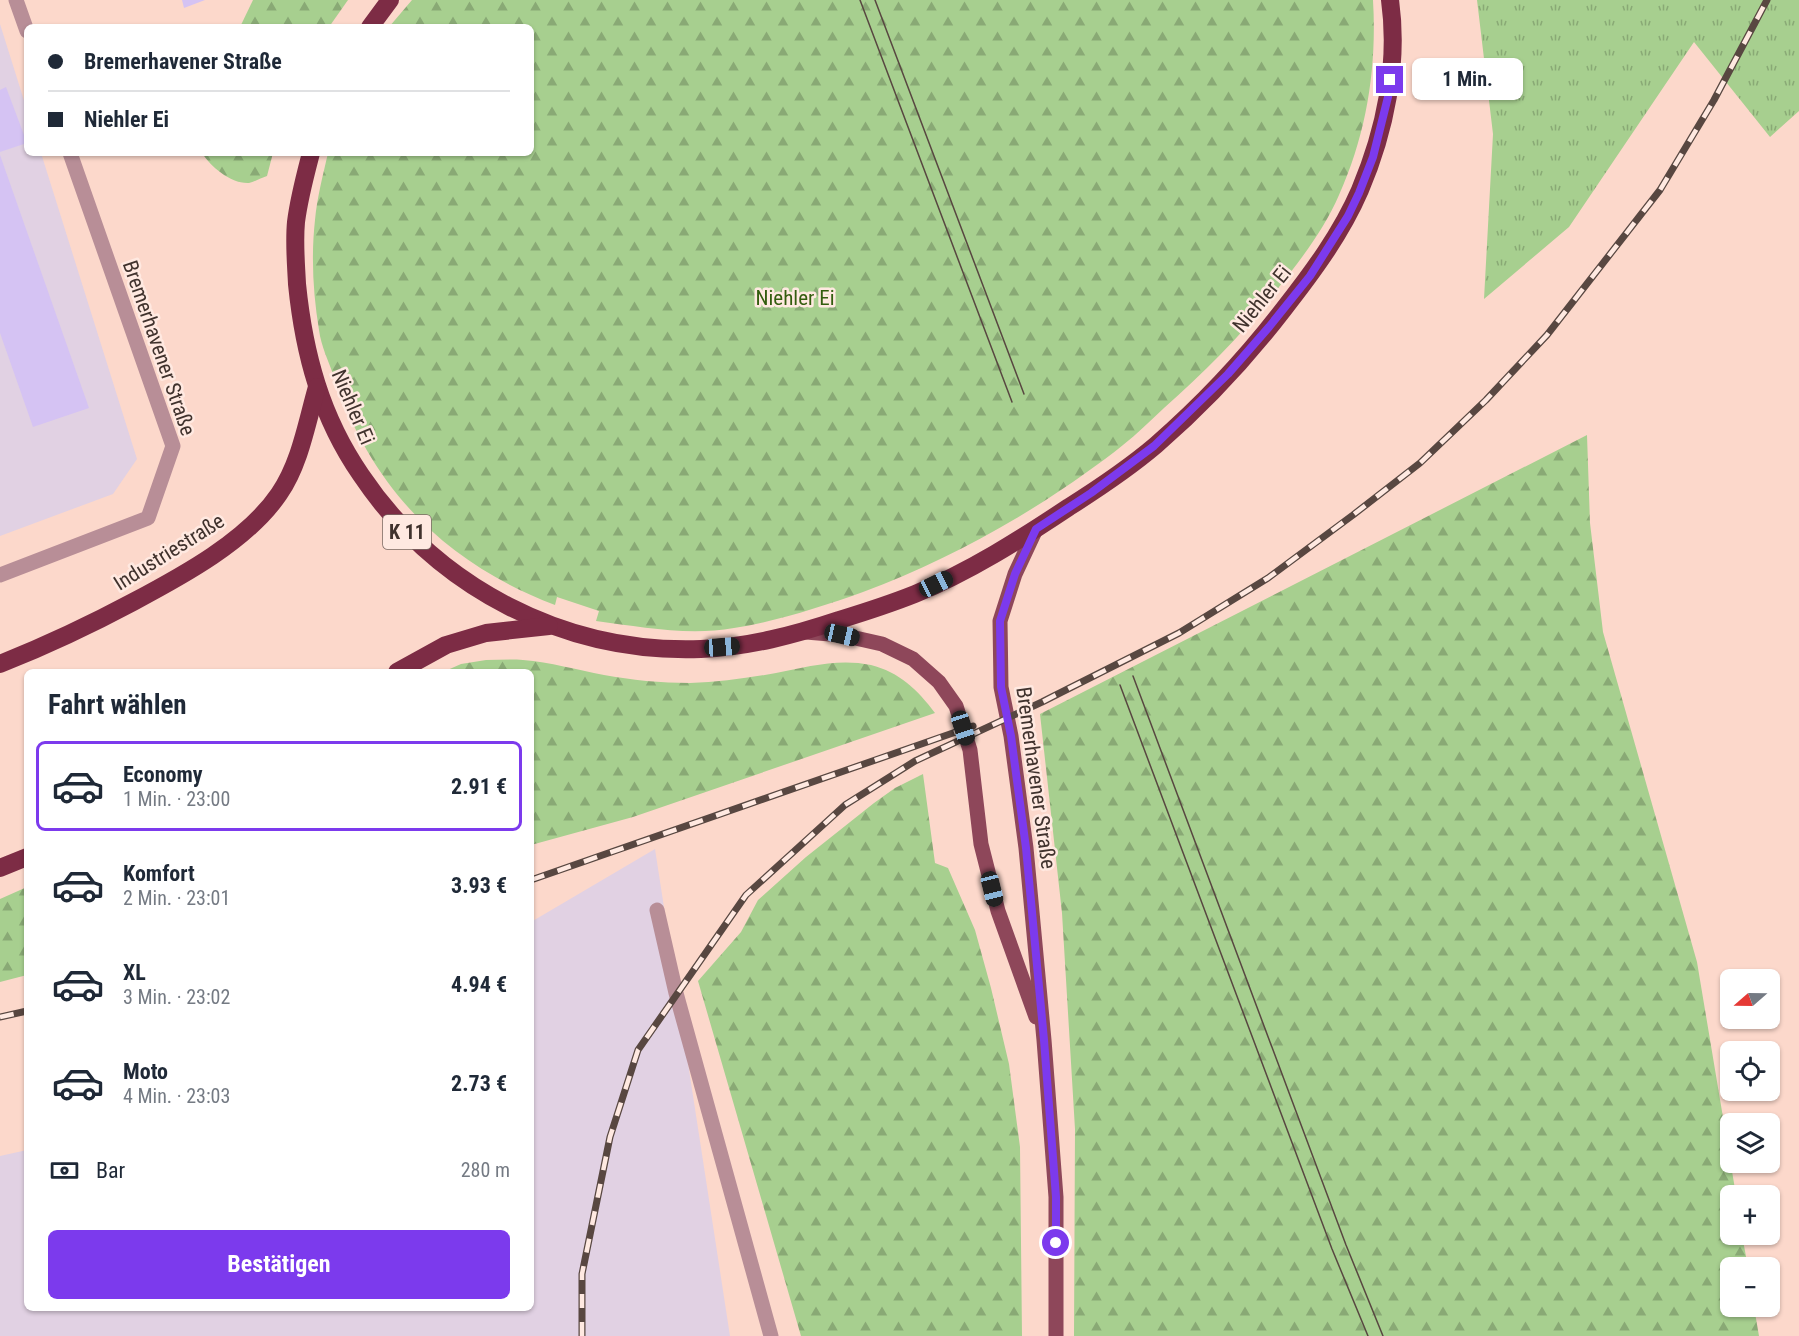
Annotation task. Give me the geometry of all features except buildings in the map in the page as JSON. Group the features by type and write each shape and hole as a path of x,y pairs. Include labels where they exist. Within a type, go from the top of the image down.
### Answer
{"highway":[{"path":"372,24 390,0"},
{"name":"Niehler Ei","path":"310,156 302,186 296,224 295,253 301,324 317,387 333,429 349,458 378,501 418,544 455,575 507,606 551,626 589,637 644,648 699,649 746,645 803,632 918,593 972,565 1036,529 1091,493 1154,446 1228,374 1310,276 1348,216 1373,157 1388,97 1393,46 1390,0"},
{"name":"Industriestraße","path":"0,664 97,621 164,586 238,537 279,495 291,472 317,387"},
{"path":"402,669 446,645 486,633 551,626"},
{"path":"0,868 24,858"}],"main road":[{"name":"Bremerhavener Straße","path":"1036,529 1015,574 1000,621 1001,687 1011,736 1026,848 1044,1040 1056,1197 1056,1336"},
{"name":"Bremerhavener Straße","path":"803,632 842,635 882,644 913,659 939,682 956,706 970,750 981,844 998,912 1044,1040"}],"street":[{"path":"16,0 24,24"},
{"name":"Bremerhavener Straße","path":"0,575 44,560 148,518 173,446 71,156"},
{"path":"657,910 676,993 771,1336"}],"shaded area":[{"path":"0,24 24,100 24,156 42,156 137,459 113,494 0,536"},
{"path":"655,849 730,1336 0,1336 0,1156 24,1151 24,1311 534,1311 534,920"}],"green space":[{"path":"253,0 348,0 331,24 241,24"},
{"name":"Niehler Ei","path":"412,0 1373,0 1374,25 1371,75 1363,124 1349,172 1333,208 1302,257 1236,338 1194,381 1128,441 1034,508 979,540 922,568 863,592 767,622 717,630 682,631 596,621 599,611 557,597 555,605 515,588 479,567 447,544 418,517 392,487 369,454 350,417 321,342 314,289 315,220 327,156 534,156 534,24 392,24"},
{"path":"1477,0 1799,0 1799,111 1770,137 1694,42 1569,227 1484,299 1493,134"},
{"path":"204,156 272,156 267,176 249,183 229,178"},
{"path":"1587,435 1590,523 1603,632 1697,962 1722,1113 1720,1113 1720,1173 1732,1173 1734,1185 1720,1185 1720,1245 1744,1245 1746,1257 1720,1257 1720,1317 1756,1317 1759,1336 1074,1336 1075,1129 1062,913 1040,714"},
{"path":"486,660 533,661 625,678 690,683 744,678 823,664 859,663 881,668 899,677 922,697 935,713 633,817 534,844 534,669 450,669 461,664"},
{"path":"923,774 935,863 948,868 975,930 1009,1064 1020,1147 1022,1336 801,1336 698,981 741,932 758,900 806,857 874,803 895,788"},
{"path":"24,888 24,976 0,982 0,899"}],"tram line":[{"path":"860,0 1012,402"},
{"path":"875,0 1024,394"},
{"path":"1133,676 1346,1245 1383,1336"},
{"path":"1120,685 1332,1249 1368,1336"}],"railway":[{"path":"582,1336 582,1274 610,1137 638,1050 746,895 845,805 915,761 1042,702 1179,633 1268,578 1420,463 1486,400 1547,335 1660,190 1714,100 1767,0"},
{"path":"534,879 973,726"},
{"path":"0,1017 24,1012"}],"route":[{"path":"1056,1243 1056,1197 1044,1040 1026,848 1011,736 1001,687 1000,621 1015,574 1036,529 1091,493 1154,446 1228,374 1310,276 1348,216 1359,193 1373,157 1390,80"}]}
